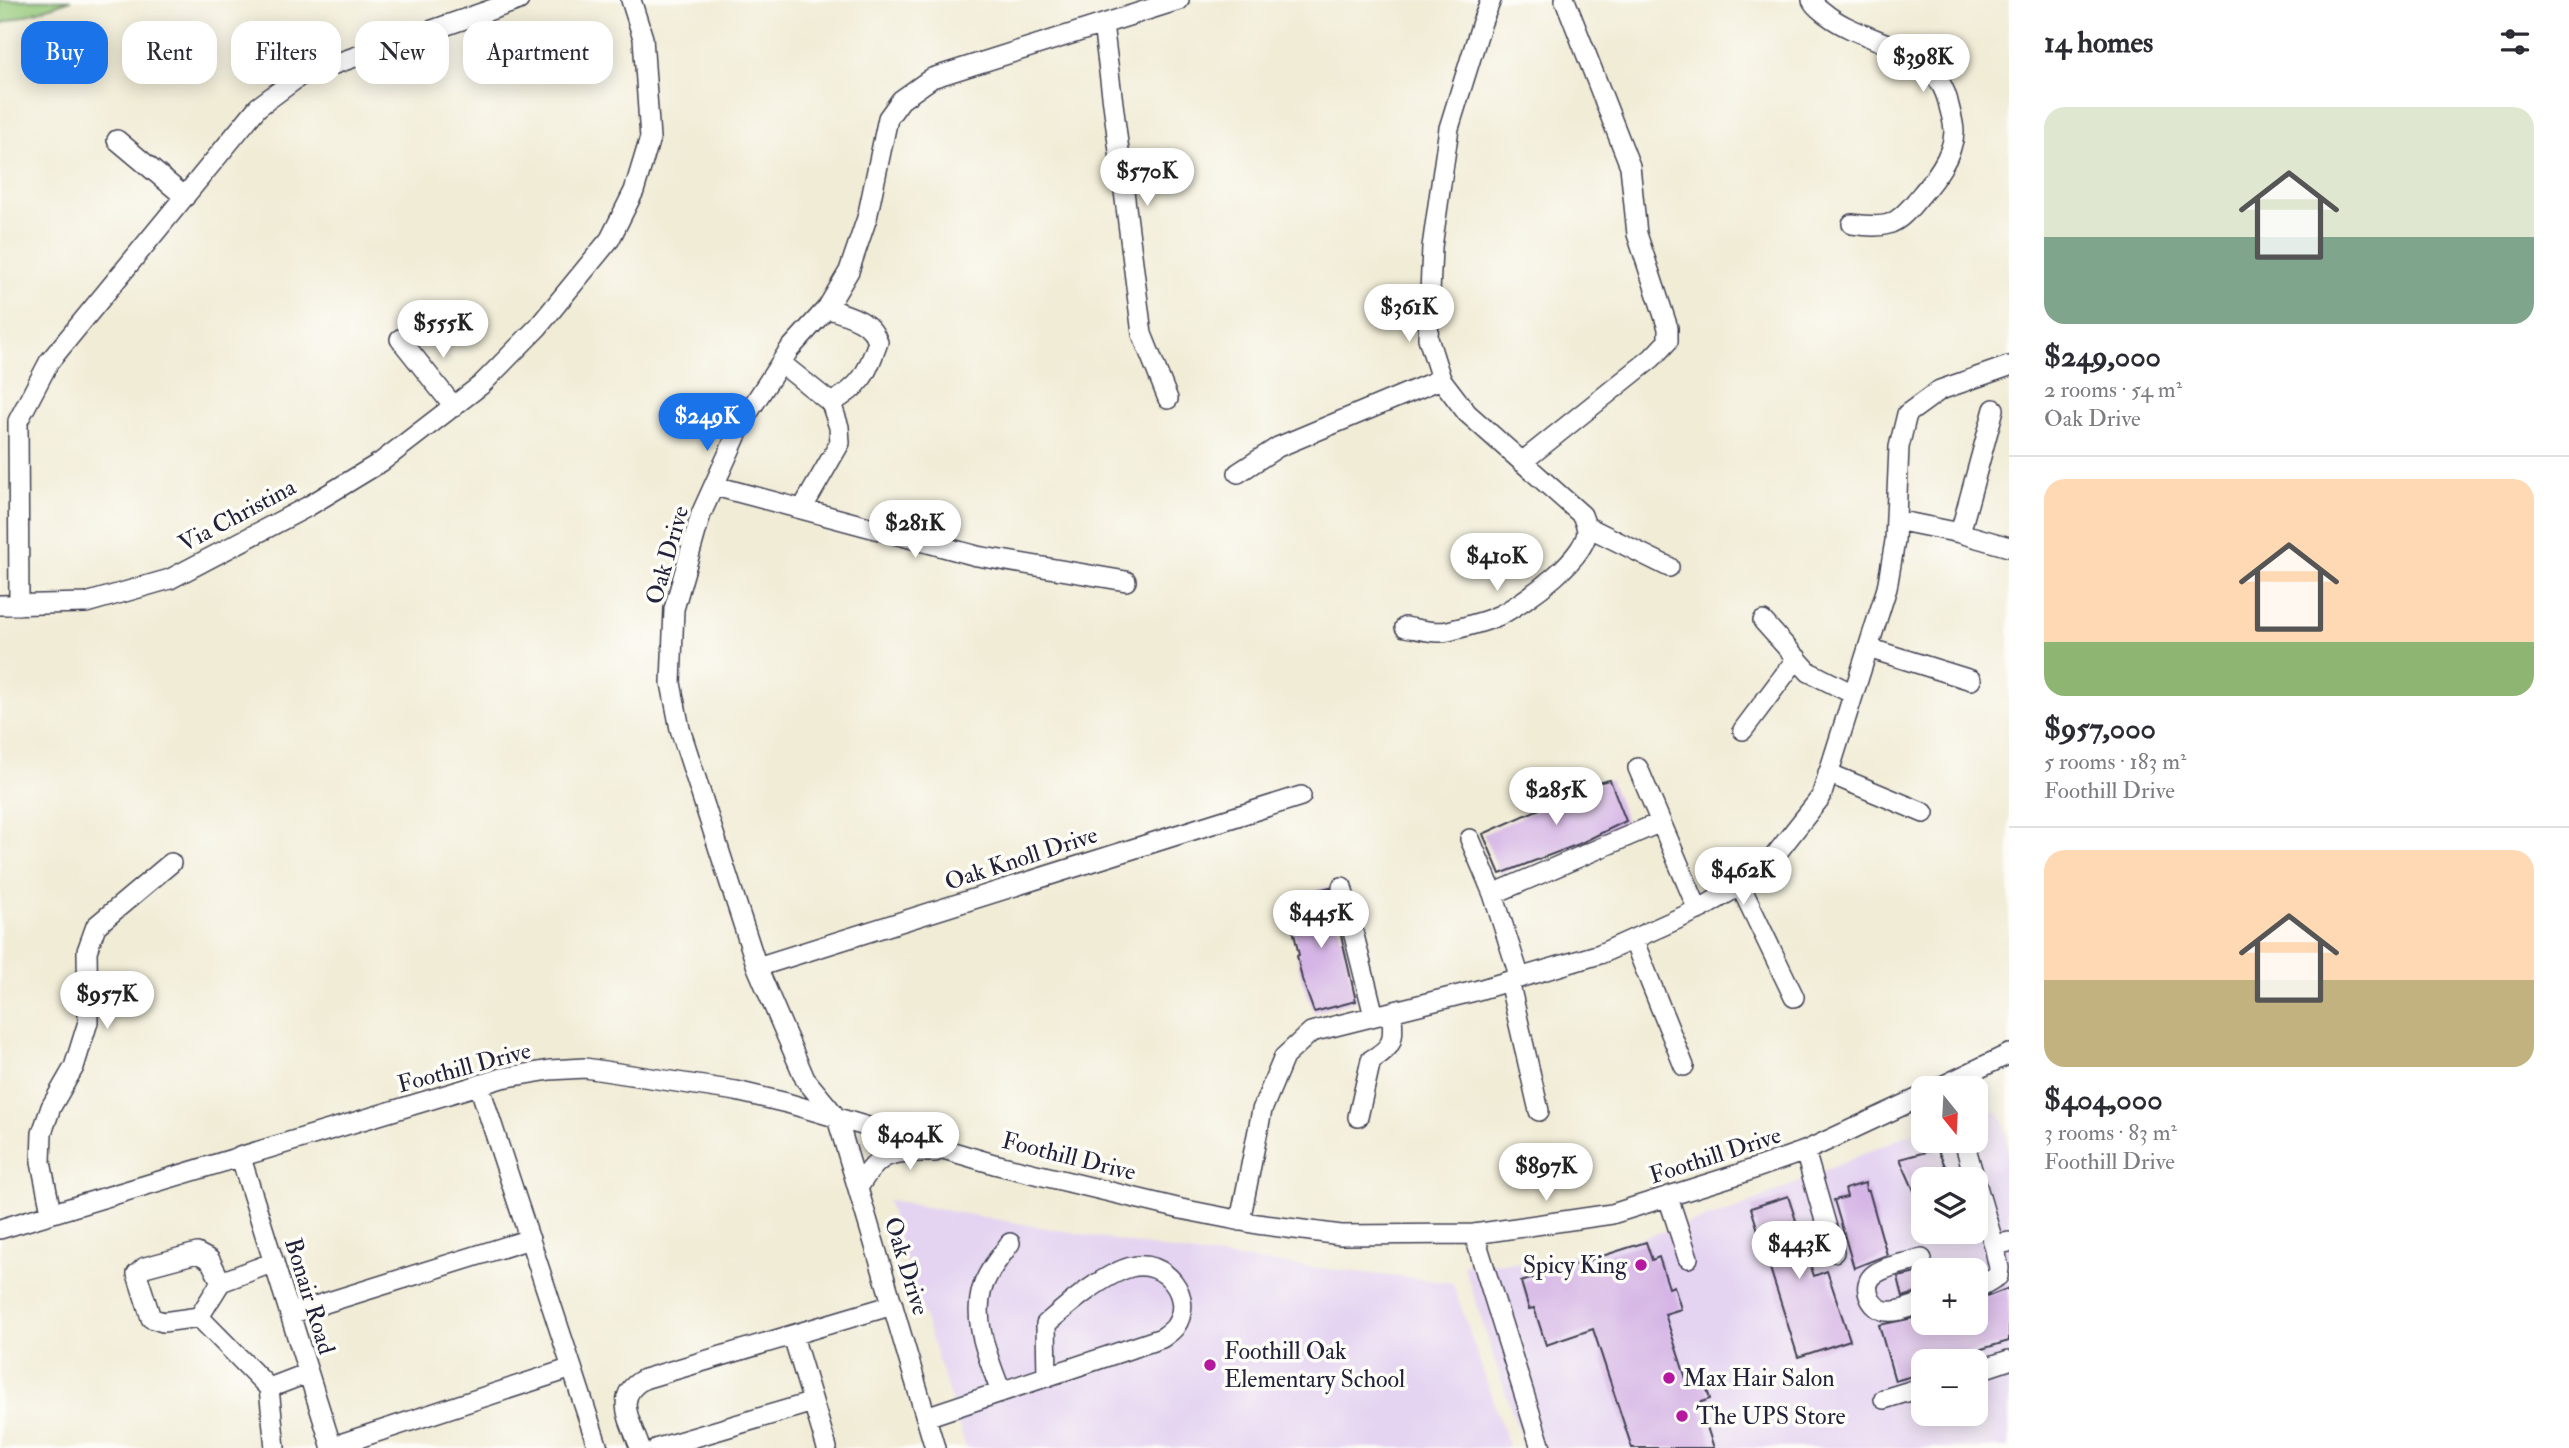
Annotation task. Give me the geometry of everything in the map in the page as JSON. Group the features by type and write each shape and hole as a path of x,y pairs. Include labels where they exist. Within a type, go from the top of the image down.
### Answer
{"street":[{"name":"Via Christina","path":"519,0 300,76 258,107 49,362 18,421 9,605 86,603 170,579 307,507 381,462 481,385 538,327 577,281 610,239 634,191 650,138 643,38 631,0"},
{"name":"Oak Drive","path":"935,1448 837,1118 805,1079 757,967 680,729 671,683 674,609 701,514 744,419 789,350 827,308 849,271 867,218 888,118 901,100 932,78 1179,0"},
{"path":"1405,627 1445,632 1499,616 1535,592 1580,553 1588,532 1582,515 1467,413 1441,379 1428,338 1432,247 1449,128 1482,22 1492,0"},
{"path":"1522,461 1652,358 1668,341 1668,327 1637,234 1630,166 1565,0"},
{"path":"1812,0 1814,5 1841,26 1892,45 1917,58 1937,75 1948,100 1954,131 1950,153 1902,219 1882,227 1852,224"},
{"path":"1103,23 1142,334 1168,399"},
{"path":"117,140 185,197"},
{"path":"827,308 863,321 874,331 878,342 866,374 844,396 831,403"},
{"path":"400,339 454,407"},
{"path":"781,363 831,403 839,427 840,443 803,509"},
{"path":"1240,1220 1262,1110 1284,1057 1311,1031 1515,979 1600,954 1698,910 1762,872 1821,797 1887,588 1895,541 1899,447 1907,414 1940,390 2009,366"},
{"path":"1238,473 1278,447 1441,379"},
{"path":"1960,533 1994,409"},
{"path":"715,486 977,556 1126,581"},
{"path":"1896,520 1960,533 2009,547"},
{"path":"1586,526 1669,567"},
{"path":"1763,621 1809,672 1853,694"},
{"path":"1868,648 1971,680"},
{"path":"1743,730 1797,658"},
{"path":"1638,768 1698,910"},
{"path":"1828,773 1924,813"},
{"name":"Oak Knoll Drive","path":"757,967 1301,796"},
{"path":"1493,894 1661,822"},
{"path":"1470,839 1493,894 1515,979 1539,1111"},
{"path":"51,1212 41,1162 42,1133 51,1107 74,1067 88,1022 87,951 96,926 170,863"},
{"path":"1740,885 1794,997"},
{"path":"1342,887 1393,1037 1386,1051 1370,1060 1358,1117"},
{"path":"1633,939 1684,1066"},
{"path":"1963,1076 2009,1054"},
{"name":"Foothill Drive","path":"0,1229 502,1078 550,1070 585,1068 736,1091 1006,1167 1181,1209 1341,1235 1474,1234 1612,1214 1805,1151 1911,1102"},
{"path":"479,1085 598,1448"},
{"path":"1805,1151 1834,1252"},
{"path":"858,1188 870,1168 896,1152 957,1152"},
{"name":"Bonair Road","path":"241,1158 332,1447"},
{"path":"1668,1197 1688,1258"},
{"path":"1988,1212 2001,1243 1998,1276 1988,1282"},
{"path":"1474,1234 1541,1448"},
{"path":"290,1314 530,1239"},
{"path":"1001,1392 986,1354 979,1326 980,1305 986,1277 1010,1243"},
{"path":"221,1282 210,1260 197,1253 145,1268 137,1274 151,1318 163,1322 199,1317 221,1282 274,1262"},
{"path":"1911,1262 1877,1272 1870,1278 1867,1288 1877,1308 1888,1312 1911,1306"},
{"path":"926,1417 1047,1377 1162,1338 1175,1328 1181,1310 1180,1293 1174,1279 1157,1268 1132,1266 1105,1279 1064,1308 1046,1324 1047,1377"},
{"path":"640,1448 626,1406 626,1395 633,1385 644,1379 893,1305"},
{"path":"199,1317 269,1388 275,1448"},
{"path":"793,1336 827,1448"},
{"path":"1988,1367 2009,1360"},
{"path":"332,1447 572,1368"},
{"path":"269,1388 308,1373"},
{"path":"1884,1399 1911,1391"},
{"path":"658,1448 813,1402"}],"shaded area":[{"path":"1988,1108 1998,1113 2005,1124 2009,1161 2009,1448 1524,1448 1463,1264 1519,1263 1600,1250 1739,1208 1911,1133 1911,1153 1988,1153"},
{"name":"Foothill Oak Elementary School","path":"887,1200 1188,1253 1453,1283 1509,1448 966,1448"}],"green space":[{"path":"0,0 71,0 0,24"}],"building":[{"path":"1610,780 1626,821 1579,844 1500,874 1483,834 1553,803 1552,800 1588,785"},
{"path":"1330,887 1356,1001 1314,1012 1302,979 1287,904 1288,898"},
{"path":"1922,1153 1939,1153 1946,1167 1911,1167 1911,1184 1900,1159"},
{"path":"1865,1183 1887,1255 1854,1268 1834,1200 1847,1197 1845,1189"},
{"path":"1788,1196 1814,1276 1827,1271 1850,1340 1798,1357 1751,1208"},
{"path":"1646,1242 1652,1260 1659,1257 1669,1288 1674,1286 1681,1309 1665,1314 1688,1385 1704,1380 1710,1399 1699,1403 1714,1448 1632,1448 1593,1329 1546,1345 1534,1308 1529,1309 1521,1282"},
{"path":"1911,1274 1911,1294 1903,1297 1898,1277"},
{"path":"2009,1288 2009,1341 1982,1349 1911,1349 1911,1376 1895,1381 1879,1325 1911,1318 1911,1335 1988,1335 1988,1296"}],"place":[{"name":"Spicy King","path":"1641,1265"},
{"name":"Foothill Oak Elementary School","path":"1210,1365"},
{"name":"Max Hair Salon","path":"1669,1378"},
{"name":"The UPS Store","path":"1682,1416"}]}
